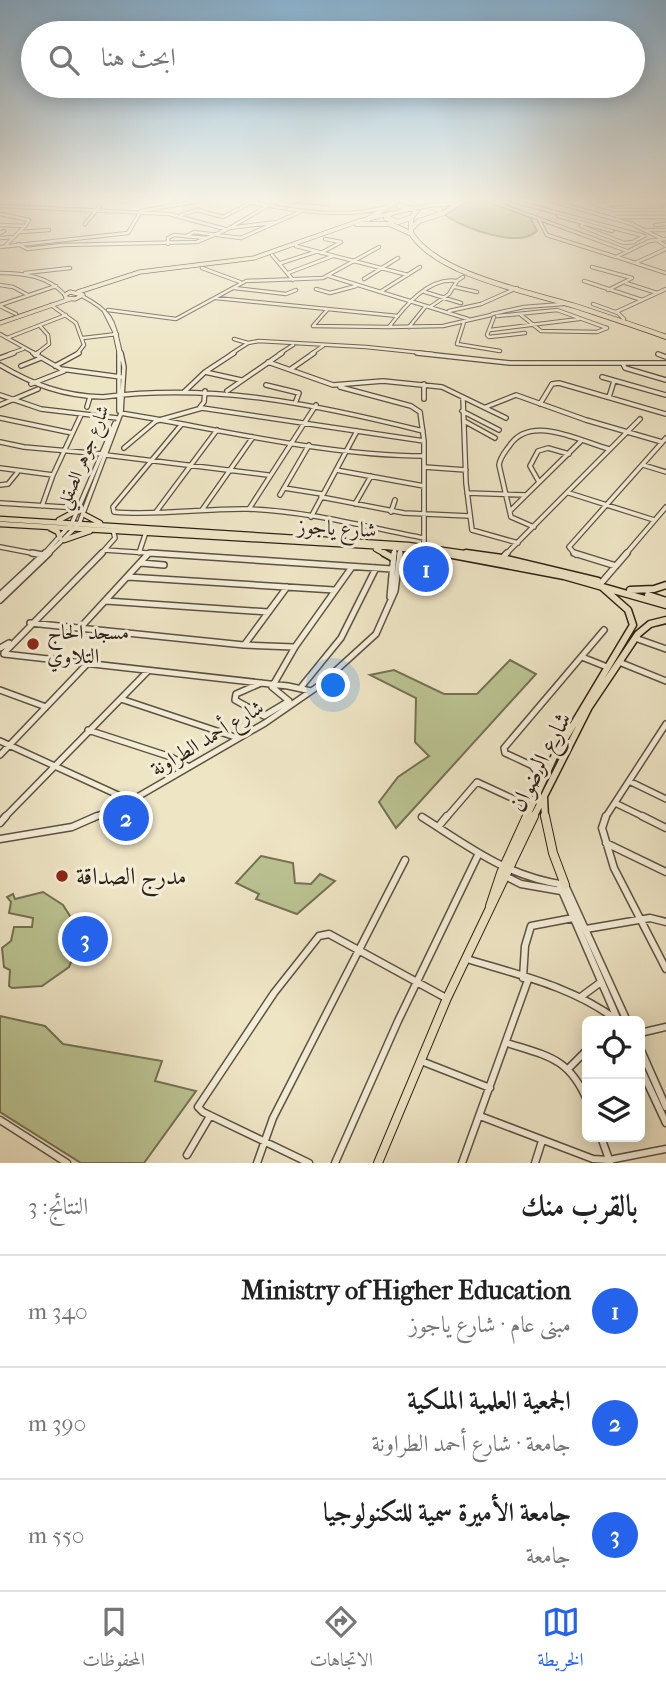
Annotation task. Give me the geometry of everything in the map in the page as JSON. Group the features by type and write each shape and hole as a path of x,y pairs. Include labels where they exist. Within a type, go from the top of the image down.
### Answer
{"highway":[{"path":"438,255 517,288 666,335"},
{"path":"446,255 464,266 666,335"}],"main road":[{"path":"0,322 16,314 138,274 213,268 265,255"},
{"path":"0,322 140,272 213,268 271,255"},
{"path":"49,522 67,518 80,511 95,521 115,528"},
{"name":"شارع ياجوز","path":"0,521 49,522 146,533 398,546 489,559 601,583 663,602"},
{"name":"شارع ياجوز","path":"0,521 40,526 424,547 502,558 630,590 663,602"},
{"path":"40,526 57,531 62,539 105,530"},
{"path":"370,546 393,558"},
{"path":"576,725 607,667 632,628 633,621 628,610 601,583"},
{"path":"630,590 666,587 663,602"},
{"path":"632,628 640,631 666,620"},
{"name":"شارع الرضوان","path":"378,1163 447,998 490,909 543,780 576,725 640,631"},
{"name":"شارع الرضوان","path":"504,872 544,795 569,736"},
{"path":"544,795 544,820 548,841 563,888"}],"street":[{"path":"272,255 293,280"},
{"path":"281,263 304,255"},
{"path":"104,309 138,316 179,319 241,283 329,276 365,255"},
{"path":"610,255 666,273"},
{"path":"635,263 650,255"},
{"path":"288,273 333,256 408,275"},
{"path":"364,278 398,258"},
{"path":"380,292 420,267"},
{"path":"592,267 631,277 625,283 608,290"},
{"path":"0,273 70,268"},
{"path":"213,268 241,283 288,294"},
{"path":"27,273 56,286"},
{"path":"329,276 470,320"},
{"path":"408,327 428,306 445,297 463,277"},
{"path":"389,327 412,301 442,278 477,292"},
{"path":"583,281 642,300"},
{"path":"625,283 666,295"},
{"path":"0,285 13,287 28,295"},
{"path":"316,289 330,293 357,285"},
{"path":"0,305 56,286"},
{"name":"شارع جوهر الصقلي","path":"56,286 79,294 117,319 122,394 104,455"},
{"name":"شارع جوهر الصقلي","path":"56,286 69,297 105,312 116,334 124,367 121,413 74,526 62,539"},
{"path":"444,312 473,306 517,288"},
{"path":"616,312 666,289"},
{"path":"281,305 288,294 296,290"},
{"path":"425,292 461,303"},
{"path":"542,304 546,300 543,296"},
{"path":"216,298 398,316"},
{"path":"521,315 542,331 597,332 607,328 542,304"},
{"path":"327,310 313,326 431,327 542,304 574,305"},
{"path":"593,304 616,312 624,319"},
{"path":"0,305 16,314"},
{"path":"50,305 76,323 84,345 80,351 55,366"},
{"path":"494,315 521,315 557,310"},
{"path":"7,338 66,315"},
{"path":"494,315 487,335 493,338 525,332"},
{"path":"117,319 138,316"},
{"path":"490,330 583,318"},
{"path":"464,322 457,345 500,351"},
{"path":"35,355 49,344 48,334 39,326"},
{"path":"0,334 65,370 121,377"},
{"path":"83,338 116,334"},
{"path":"234,339 248,343"},
{"path":"184,392 205,372 248,343 259,341 366,347 501,362 574,364 593,360 623,364 666,363"},
{"path":"227,391 294,344"},
{"path":"290,369 323,346"},
{"path":"0,358 24,348"},
{"path":"658,354 666,357"},
{"path":"20,366 41,358"},
{"path":"268,362 333,385 416,408 420,412 424,441 424,547"},
{"path":"623,364 625,369 666,380"},
{"path":"0,365 39,389 90,397 227,391 316,405 423,431"},
{"path":"31,384 65,370"},
{"path":"205,372 241,380"},
{"path":"603,377 666,395"},
{"path":"333,385 383,381 424,384 448,389 506,418"},
{"path":"610,397 614,381"},
{"path":"540,404 554,383 665,412"},
{"path":"424,384 424,399"},
{"path":"266,385 299,393 296,401"},
{"path":"0,405 39,389"},
{"path":"200,408 204,403 205,391"},
{"path":"485,408 514,394 627,432 664,440 569,549 576,555 616,566"},
{"path":"0,395 11,401 81,415 117,418"},
{"path":"87,407 90,397"},
{"path":"462,397 469,516 475,532 519,543"},
{"path":"249,509 268,475 316,405"},
{"path":"124,448 156,421 200,408 424,441"},
{"path":"462,411 499,430"},
{"path":"121,413 309,445 424,456"},
{"path":"43,506 53,475 81,415"},
{"path":"0,418 72,433"},
{"path":"502,558 640,419"},
{"path":"463,421 495,438"},
{"path":"181,425 112,511 123,514 249,509 311,517 424,538"},
{"path":"156,513 217,430"},
{"path":"534,527 512,519 500,459 519,433 543,430 610,449"},
{"path":"311,517 357,431"},
{"path":"202,510 254,436"},
{"path":"510,511 581,441"},
{"path":"0,442 64,452 268,475"},
{"path":"281,495 309,445"},
{"path":"539,482 530,466 541,448 569,454"},
{"path":"643,465 666,472"},
{"path":"424,467 466,470"},
{"path":"0,468 53,475"},
{"path":"337,470 424,486"},
{"path":"0,485 8,484 17,472"},
{"path":"355,504 371,476"},
{"path":"534,476 546,476"},
{"path":"284,488 391,512 425,516 469,516"},
{"path":"467,493 526,495"},
{"path":"569,493 654,520"},
{"path":"391,512 395,500"},
{"path":"0,503 80,511"},
{"path":"601,583 666,507"},
{"path":"2,653 105,550 115,538 115,528"},
{"path":"139,552 146,533"},
{"path":"0,596 62,539"},
{"path":"0,596 62,539"},
{"name":"شارع أحمد الطراونة","path":"391,601 393,558 398,546"},
{"name":"شارع أحمد الطراونة","path":"0,839 72,827 127,803 239,738 320,685 373,639 391,601 401,567 398,546"},
{"path":"1,548 43,555"},
{"path":"105,550 392,569"},
{"path":"80,628 149,553"},
{"path":"140,563 164,565"},
{"path":"261,683 247,687 234,697 247,708 252,708 264,716 289,700 272,687 273,684 295,647 353,566"},
{"path":"296,702 299,687 341,638 376,568"},
{"path":"128,577 335,590"},
{"path":"244,645 288,587"},
{"path":"106,601 268,612"},
{"path":"30,623 244,645 295,647"},
{"path":"549,768 533,766 505,752 504,748 604,630"},
{"path":"635,638 666,649"},
{"path":"2,653 299,687 320,685"},
{"path":"582,657 607,667"},
{"path":"619,662 666,681"},
{"path":"0,755 87,664"},
{"path":"0,822 147,671"},
{"path":"299,687 309,692"},
{"path":"0,690 46,707"},
{"path":"121,699 239,738"},
{"path":"666,724 602,823 614,868 666,968"},
{"path":"88,730 171,757 189,766"},
{"path":"0,741 118,795 127,803"},
{"path":"533,766 543,780"},
{"path":"438,827 477,782 531,807"},
{"path":"631,782 666,799"},
{"path":"615,803 666,828"},
{"path":"422,817 504,872 535,884 563,888"},
{"path":"605,842 666,872"},
{"path":"335,1163 478,855"},
{"path":"257,1163 273,1118 361,951 381,904 405,860"},
{"path":"563,888 573,918 617,1016"},
{"path":"563,888 586,929 625,1016"},
{"path":"462,1163 507,1043 525,979 525,946 531,926 573,918"},
{"path":"586,929 641,919 655,918 666,922"},
{"path":"304,1162 199,1109 200,1102 274,993 319,936 325,933 332,935 447,998"},
{"path":"466,959 581,996 613,1016"},
{"path":"581,996 596,989 601,982"},
{"path":"645,1032 666,1027"},
{"path":"507,1043 570,1067 582,1086"},
{"path":"570,1067 582,1054"},
{"path":"645,1059 666,1107"},
{"path":"421,1061 490,1088"},
{"path":"645,1078 666,1123"},
{"path":"187,1155 210,1115"},
{"path":"480,1116 584,1157 610,1162 666,1149"},
{"path":"0,1119 66,1163"},
{"path":"535,1163 542,1141"},
{"path":"603,1142 610,1162"}],"green space":[{"path":"510,660 536,674 396,828 379,802 398,777 429,756 415,742 416,698 370,675 394,670 444,694 477,694"},
{"path":"261,856 293,863 295,883 311,884 320,874 335,881 297,914 256,899 259,894 236,883"},
{"path":"43,892 63,905 75,924 72,934 75,952 69,967 42,986 12,988 9,986 10,970 4,967 2,948 11,941 14,927 32,927 33,918 9,913 11,902 7,897 13,894 15,899"},
{"path":"0,1016 45,1026 63,1044 162,1061 155,1081 196,1091 144,1163 81,1163 0,1112"}],"place":[{"name":"Ministry of Higher Education","path":"426,569"},
{"name":"مسجد الحاج التلاوي","path":"33,644"},
{"name":"الجمعية العلمية الملكية","path":"126,818"},
{"name":"مدرج الصداقة","path":"62,876"},
{"name":"جامعة الأميرة سمية للتكنولوجيا","path":"85,939"}]}
